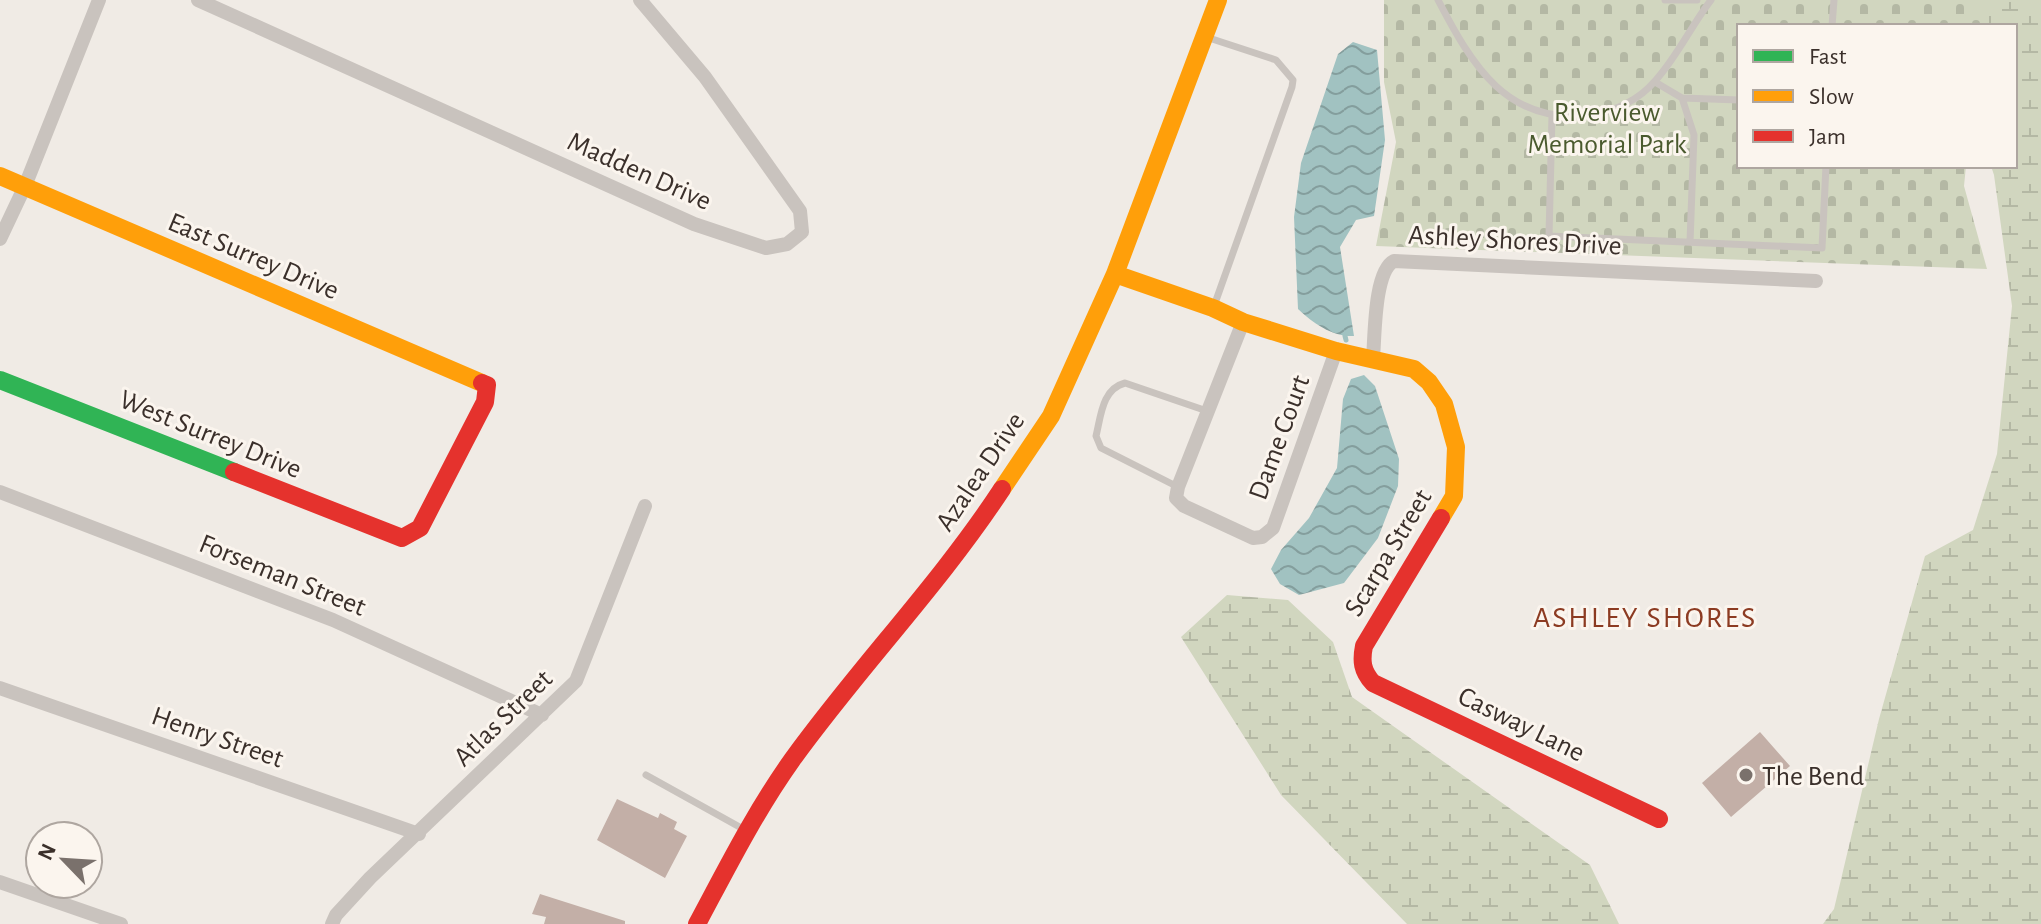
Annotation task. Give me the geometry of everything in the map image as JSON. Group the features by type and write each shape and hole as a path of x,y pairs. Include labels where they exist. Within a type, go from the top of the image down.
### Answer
{"street":[{"path":"0,239 25,186 99,0"},
{"name":"Madden Drive","path":"198,0 694,224 766,248 787,244 802,232 800,211 705,77 640,0"},
{"name":"Azalea Drive","path":"697,924 747,831 794,758 975,531 1051,416 1115,274 1218,0"},
{"name":"East Surrey Drive","path":"0,176 487,385 485,402 420,528 402,538"},
{"name":"Ashley Shores Drive","path":"1373,358 1381,278 1387,264 1394,261 1816,281"},
{"path":"1115,274 1213,308 1243,322 1336,351 1373,358"},
{"path":"1178,487 1243,322"},
{"name":"Dame Court","path":"1178,487 1176,498 1184,506 1253,538 1262,537 1273,528 1336,351"},
{"name":"Scarpa Street","path":"1364,674 1360,660 1364,646 1454,496 1456,447 1444,404 1429,382 1414,369 1373,358"},
{"name":"West Surrey Drive","path":"0,380 402,538"},
{"name":"Forseman Street","path":"0,492 333,620 542,715"},
{"name":"Atlas Street","path":"332,924 336,915 370,878 576,681 645,506"},
{"name":"Casway Lane","path":"1364,674 1373,683 1659,819"},
{"name":"Henry Street","path":"0,688 419,834"},
{"path":"0,883 121,924"}],"lane":[{"path":"1438,0 1473,62 1496,87 1521,104 1552,116 1602,113 1631,102 1655,82 1711,0"},
{"path":"1665,0 1697,0"},
{"path":"1832,24 1834,0"},
{"path":"1205,36 1276,60 1293,80 1213,308"},
{"path":"1655,82 1682,98 1737,100"},
{"path":"1682,98 1694,135 1690,242"},
{"path":"1552,116 1549,236 1822,248 1826,168"},
{"path":"1178,487 1101,448 1096,436 1107,395 1115,386 1125,383 1207,411"},
{"path":"646,775 747,831"}],"green space":[{"name":"Riverview Memorial Park","path":"1384,0 1980,0 1980,24 1737,24 1737,168 1966,168 1964,186 1987,269 1376,246 1396,142 1384,82"},
{"path":"1980,0 2041,0 2041,924 1823,924 1834,909 1879,719 1925,556 1973,530 1997,454 2012,306 1992,168 2017,168 2017,24 1980,24"},
{"path":"1227,595 1288,600 1333,642 1352,697 1590,865 1619,924 1407,924 1281,795 1181,637"}],"water":[{"path":"1353,42 1377,50 1385,140 1374,216 1356,220 1340,247 1354,336 1346,336 1323,328 1298,309 1294,217 1301,163 1338,54"},
{"path":"1364,375 1375,386 1399,459 1398,486 1378,538 1344,583 1299,595 1280,584 1271,569 1281,550 1309,518 1337,468 1343,399 1351,379"}],"building":[{"name":"The Bend","path":"1760,732 1790,766 1731,817 1702,783"},
{"path":"617,799 658,818 660,813 677,822 674,829 687,836 665,878 597,840"},
{"path":"540,894 625,921 625,924 544,924 546,917 532,914"}],"waterway":[{"path":"1345,336 1346,340"}],"traffic: fast":[{"path":"0,380 234,472"}],"traffic: slow":[{"path":"1002,489 1051,416 1115,274 1218,0"},
{"path":"0,176 482,383"},
{"path":"1115,274 1213,308 1243,322 1336,351 1414,369 1429,382 1444,404 1456,447 1454,496 1441,518"}],"traffic: jam":[{"path":"234,472 402,538 420,528 485,402 487,385 482,383"},
{"path":"697,924 754,820 792,760 952,559 1002,489"},
{"path":"1441,518 1364,646 1363,666 1369,679 1659,819"}],"place":[{"name":"The Bend","path":"1746,775"}],"district":[{"name":"ASHLEY SHORES","path":"1645,617"}]}
